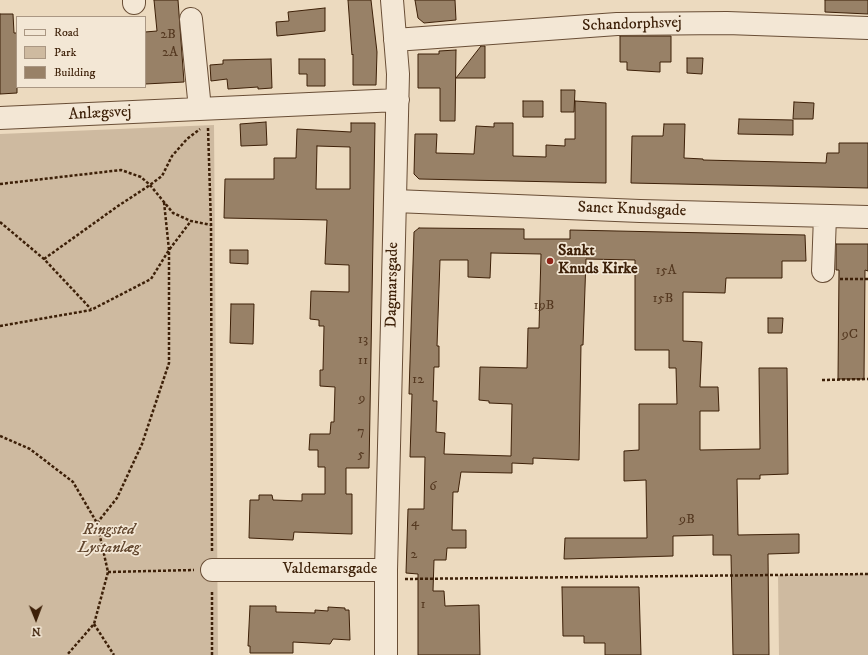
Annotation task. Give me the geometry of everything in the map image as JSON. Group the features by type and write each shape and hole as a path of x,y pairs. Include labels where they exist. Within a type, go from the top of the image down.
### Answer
{"street":[{"name":"Dagmarsgade","path":"386,574 398,100 396,40 392,0"},
{"path":"191,19 204,116"},
{"name":"Schandorphsvej","path":"396,40 617,24 727,23 868,28"},
{"name":"Anlægsvej","path":"0,118 204,116 398,100"},
{"name":"Sanct Knudsgade","path":"396,201 640,211 868,217"},
{"path":"825,216 831,275"},
{"name":"Valdemarsgade","path":"212,570 386,574 386,655"}],"path":[{"path":"44,259 118,206 150,186 162,176 172,156 204,116"},
{"path":"204,116 211,225 212,655"},
{"path":"0,184 121,170 141,177 173,213 191,221 211,225"},
{"path":"97,523 117,498 142,444 169,363 169,250 164,202"},
{"path":"0,326 91,310 151,279 169,250 191,221"},
{"path":"0,222 44,259 91,310"},
{"path":"831,275 868,280"},
{"path":"822,380 868,379"},
{"path":"0,436 30,449 73,482 97,523 108,572 94,624 67,655"},
{"path":"108,572 212,570"},
{"path":"386,574 868,574"},
{"path":"94,624 114,655"}],"green space":[{"name":"Ringsted Lystanlæg","path":"214,125 218,655 0,655 0,134"},
{"path":"868,574 868,655 779,655 778,575"}],"building":[{"path":"154,0 178,0 184,82 146,84 146,32 157,31"},
{"path":"348,0 371,0 377,52 376,85 353,85 353,54 352,55"},
{"path":"415,0 455,0 456,20 424,23 418,18"},
{"path":"825,0 868,0 868,14 825,12"},
{"path":"325,8 325,31 277,36 276,22 289,21 288,12"},
{"path":"0,14 13,14 14,33 16,33 17,93 0,94"},
{"path":"620,36 671,36 671,62 660,62 660,72 627,70 627,62 620,62"},
{"path":"481,46 485,46 485,78 456,78"},
{"path":"456,50 455,121 440,121 440,88 418,88 418,54 439,54 439,51"},
{"path":"687,58 703,58 702,74 687,73"},
{"path":"271,59 272,88 258,89 258,87 228,89 227,79 211,81 210,65 223,64 223,60"},
{"path":"299,59 325,59 325,86 307,86 307,74 299,74"},
{"path":"561,90 575,90 574,112 561,112"},
{"path":"523,101 543,101 543,117 523,117"},
{"path":"575,101 606,103 606,183 419,179 414,174 415,134 437,134 436,153 474,154 476,126 494,127 494,123 513,123 513,156 546,157 546,145 565,146 565,139 575,139"},
{"path":"794,102 814,103 813,119 793,119"},
{"path":"739,119 793,120 793,135 738,134"},
{"path":"266,122 267,145 241,146 240,124"},
{"path":"351,123 375,123 369,468 346,468 346,494 352,494 352,534 294,532 293,540 249,538 250,500 259,500 259,495 272,495 273,500 302,501 302,494 325,494 325,467 318,467 318,450 309,450 310,434 330,434 331,422 334,422 335,387 320,386 320,370 323,370 324,326 319,326 319,320 310,319 311,291 349,292 349,265 325,264 327,220 224,218 225,179 274,179 274,158 296,158 297,129 351,132","holes":["317,146 350,147 350,189 316,189"]},
{"path":"664,124 685,124 684,158 703,160 826,163 827,153 839,153 839,143 868,143 868,188 631,183 632,136 663,136"},
{"path":"419,228 524,229 524,239 570,239 570,230 805,235 806,261 782,261 782,278 726,278 725,293 683,292 683,341 702,342 700,387 718,387 719,411 700,411 700,450 760,449 759,368 787,368 788,474 760,475 760,479 737,479 738,535 799,534 799,553 768,554 769,655 733,655 731,555 713,555 713,535 673,536 673,556 564,559 565,538 647,538 646,480 624,481 624,451 639,450 639,404 677,404 676,368 669,368 669,350 635,350 635,260 586,259 583,345 581,345 579,460 533,458 533,464 512,463 512,473 461,472 458,492 453,492 452,530 466,530 466,548 447,548 446,560 434,560 433,591 444,591 445,606 479,605 480,655 418,655 418,574 406,573 408,509 424,509 425,457 410,457 412,394 409,394 414,232","holes":["491,253 541,254 539,328 528,328 527,368 480,367 479,400 489,401 489,403 512,404 511,456 444,454 445,433 436,432 437,401 433,401 434,367 439,367 439,346 437,346 440,260 468,260 468,277 490,278"]},
{"path":"836,244 868,244 868,271 865,270 864,379 838,379 839,270 836,270"},
{"path":"230,250 248,250 248,264 230,263"},
{"path":"231,304 254,304 253,344 230,343"},
{"path":"768,318 783,318 782,333 768,333"},
{"path":"562,587 639,587 641,655 605,655 605,643 584,643 584,636 563,636"},
{"path":"250,606 276,606 276,612 315,613 315,610 328,611 328,607 345,608 345,610 349,610 350,640 333,639 330,644 293,642 293,653 250,653 250,646 248,646"}],"place":[{"name":"Sankt Knuds Kirke","path":"550,261"}]}
